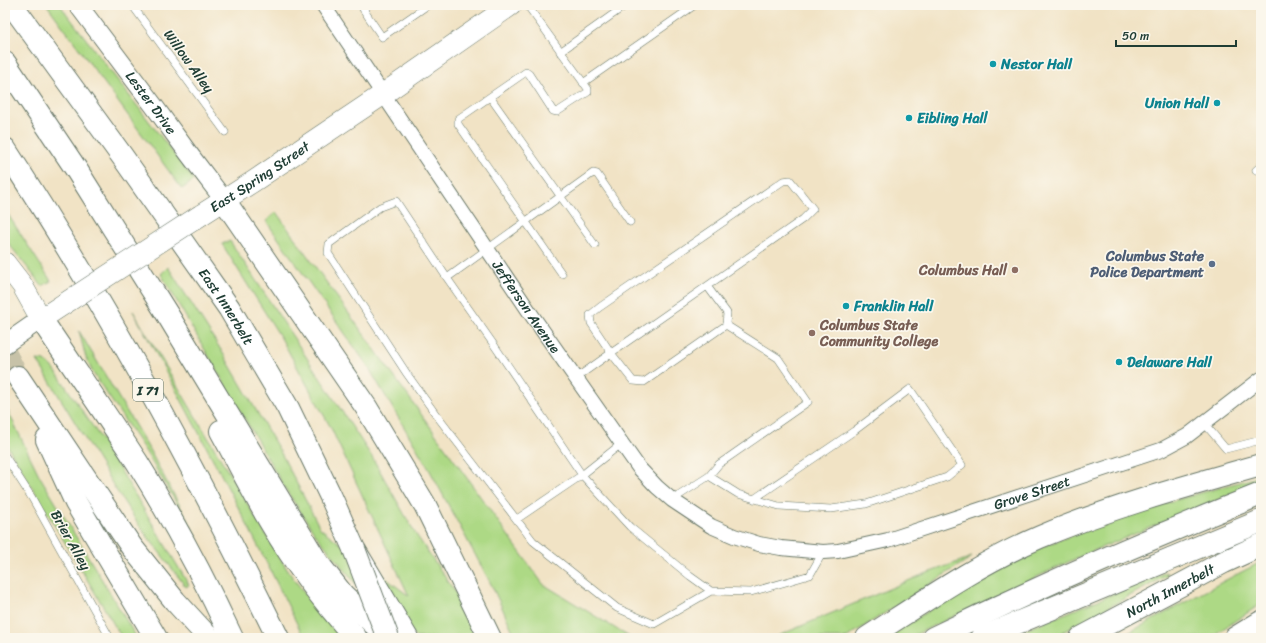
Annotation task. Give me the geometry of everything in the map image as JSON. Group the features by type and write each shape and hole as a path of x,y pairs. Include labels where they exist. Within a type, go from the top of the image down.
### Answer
{"highway":[{"name":"East Innerbelt","path":"12,5 122,156 228,308 288,408 331,497 354,549 388,638"},
{"path":"5,64 76,169 169,317 317,562 343,595 388,638"},
{"name":"I 71","path":"5,149 39,201 118,333 215,510 278,638"},
{"path":"224,200 366,407 425,505 490,638"},
{"path":"169,317 216,421 271,523 298,565 332,612 356,638"},
{"path":"41,319 137,463 174,526 218,608 232,638"},
{"path":"156,638 76,502 18,377 131,546 175,601 209,638"},
{"path":"867,638 942,590 1000,556 1039,537 1081,521 1169,492 1261,465"},
{"path":"933,638 1064,577 1261,494"},
{"path":"981,638 1261,521"},
{"name":"North Innerbelt","path":"1081,638 1224,562 1261,545"},
{"path":"354,549 407,638"},
{"path":"1235,638 1261,622"}],"main road":[{"name":"East Spring Street","path":"41,319 224,200 511,5"},
{"path":"5,263 22,285 41,319"}],"street":[{"name":"Lester Drive","path":"78,5 224,200"},
{"name":"Jefferson Avenue","path":"323,5 487,250 639,468 672,500 711,526 734,536 759,544 781,548"},
{"name":"East Spring Street","path":"5,344 41,319"},
{"name":"Grove Street","path":"781,548 823,552 838,551 888,540 1161,450 1188,436 1261,379"}],"lane":[{"name":"Willow Alley","path":"132,5 225,132"},
{"path":"368,5 363,8 382,37 428,5"},
{"path":"527,5 588,89 588,92 557,112 554,111 529,74 526,72 458,119 458,124 562,274"},
{"path":"560,52 626,5"},
{"path":"583,83 695,5"},
{"path":"490,97 595,245"},
{"path":"447,278 593,173 596,174 630,222"},
{"path":"576,378 611,353 707,286 796,225 813,209 790,180 784,181 606,302 590,315 591,323 611,353 633,381 644,382 726,325"},
{"path":"711,591 690,576 630,527 582,475 396,201 380,208 329,244 328,253 407,374 436,416 533,541 617,608 654,624 711,591 751,592 810,576 823,552"},
{"path":"707,286 727,313 726,325"},
{"path":"672,500 710,476 719,464 808,402 778,358 726,325"},
{"path":"710,476 738,494 754,499 779,506 832,509 866,504 947,477 962,465 910,389 854,431 754,499"},
{"path":"1204,424 1226,449 1261,440"},
{"path":"517,519 582,475 621,444"},
{"name":"Brier Alley","path":"5,456 32,498 110,638"}],"green space":[{"path":"47,5 60,5 194,180 182,189"},
{"path":"5,210 51,281 42,286 5,239"},
{"path":"276,212 543,584 631,638 516,638 492,586 429,469 367,365 266,221"},
{"path":"230,241 372,457 415,533 458,596 475,638 417,638 362,591 316,535 286,490 161,274 168,267 221,350 281,453 320,528 409,596 331,428 281,338 222,244"},
{"path":"133,311 288,571 317,610 342,638 304,638 263,555"},
{"path":"79,331 145,442 197,537 144,449 93,373 86,358"},
{"path":"37,360 45,361 54,369 106,446 189,585 186,587 141,528 118,493"},
{"path":"5,405 39,475 137,638 122,638 5,442"},
{"path":"1261,476 1261,482 1081,556 908,638 887,638 989,571 1023,554 1130,513"},
{"path":"972,557 846,638 773,638 922,575"},
{"path":"1261,562 1261,604 1209,638 1119,638 1224,581"},
{"path":"1166,572 1168,575 1052,638 1006,638"}],"tunnel":[{"path":"5,352 18,377"}],"place":[{"name":"Nestor Hall","path":"993,64"},
{"name":"Union Hall","path":"1217,103"},
{"name":"Eibling Hall","path":"909,118"},
{"name":"Columbus State Police Department","path":"1212,264"},
{"name":"Columbus Hall","path":"1015,270"},
{"name":"Franklin Hall","path":"846,306"},
{"name":"Columbus State Community College","path":"812,333"},
{"name":"Delaware Hall","path":"1119,362"}]}
